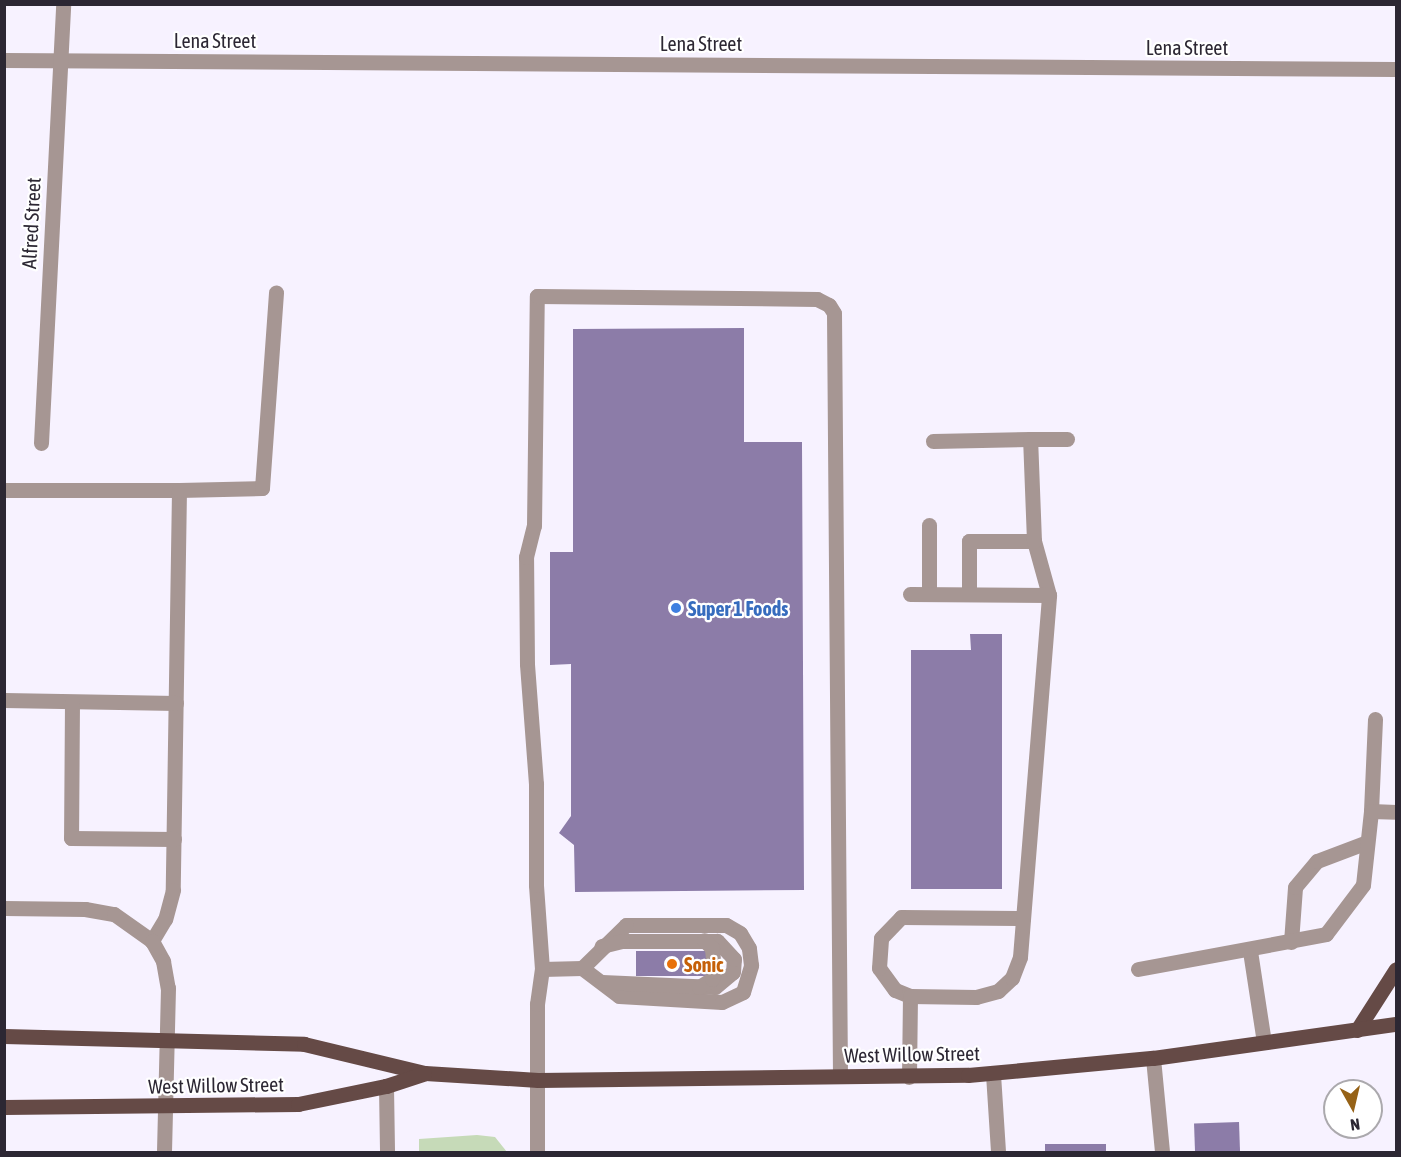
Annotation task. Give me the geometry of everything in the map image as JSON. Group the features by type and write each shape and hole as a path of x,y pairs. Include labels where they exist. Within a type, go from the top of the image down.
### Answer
{"main road":[{"path":"1357,1030 1396,969"},
{"name":"West Willow Street","path":"4,1036 167,1038 304,1044 424,1073 538,1080 909,1077 993,1074 1153,1058 1396,1024"},
{"name":"West Willow Street","path":"4,1107 166,1108 298,1104 386,1086 424,1073"}],"street":[{"name":"Alfred Street","path":"41,443 63,4"},
{"name":"Lena Street","path":"4,60 1396,69"},
{"path":"4,490 262,488 276,292"},
{"path":"537,1152 537,1004 543,969 526,557 534,526 537,296 817,299 829,305 834,313 840,1076"},
{"path":"1023,918 901,917 881,938 879,968 890,985 910,996 976,997 998,991 1012,978 1020,957 1049,594 1034,541 1030,439"},
{"path":"933,441 1067,439"},
{"path":"152,940 165,919 173,890 179,490"},
{"path":"929,525 929,594"},
{"path":"969,594 969,541 1034,541"},
{"path":"910,594 1049,594"},
{"path":"4,700 176,703"},
{"path":"72,702 71,838 174,839"},
{"path":"1138,969 1250,951 1326,934 1363,885 1371,811 1375,719"},
{"path":"1371,811 1396,812"},
{"path":"1291,942 1295,887 1317,861 1367,842"},
{"path":"4,908 85,909 114,914 152,940 163,961 168,988 164,1152"},
{"path":"543,969 582,968 619,996 722,1002 743,992 752,966 749,948 740,933 726,925 626,925 600,947 582,968"},
{"path":"599,982 715,987 733,972 734,959 728,949 717,941 622,941 600,947"},
{"path":"1250,951 1264,1042"},
{"path":"909,1077 910,996"},
{"path":"1153,1058 1162,1152"},
{"path":"993,1074 998,1152"},
{"path":"386,1086 387,1152"}],"green space":[{"path":"477,1135 495,1137 507,1152 419,1152 419,1139"}],"building":[{"name":"Super 1 Foods","path":"744,328 744,442 802,442 804,890 575,892 574,845 559,833 571,816 571,664 550,665 550,552 573,552 573,329"},
{"path":"970,634 1002,634 1002,889 911,889 911,650 971,650"},
{"name":"Sonic","path":"636,951 708,951 708,976 636,976"},
{"path":"1239,1122 1240,1152 1195,1152 1194,1124"},
{"path":"1045,1144 1106,1144 1106,1152 1045,1152"}],"place":[{"name":"Super 1 Foods","path":"676,608"},
{"name":"Sonic","path":"672,964"}]}
